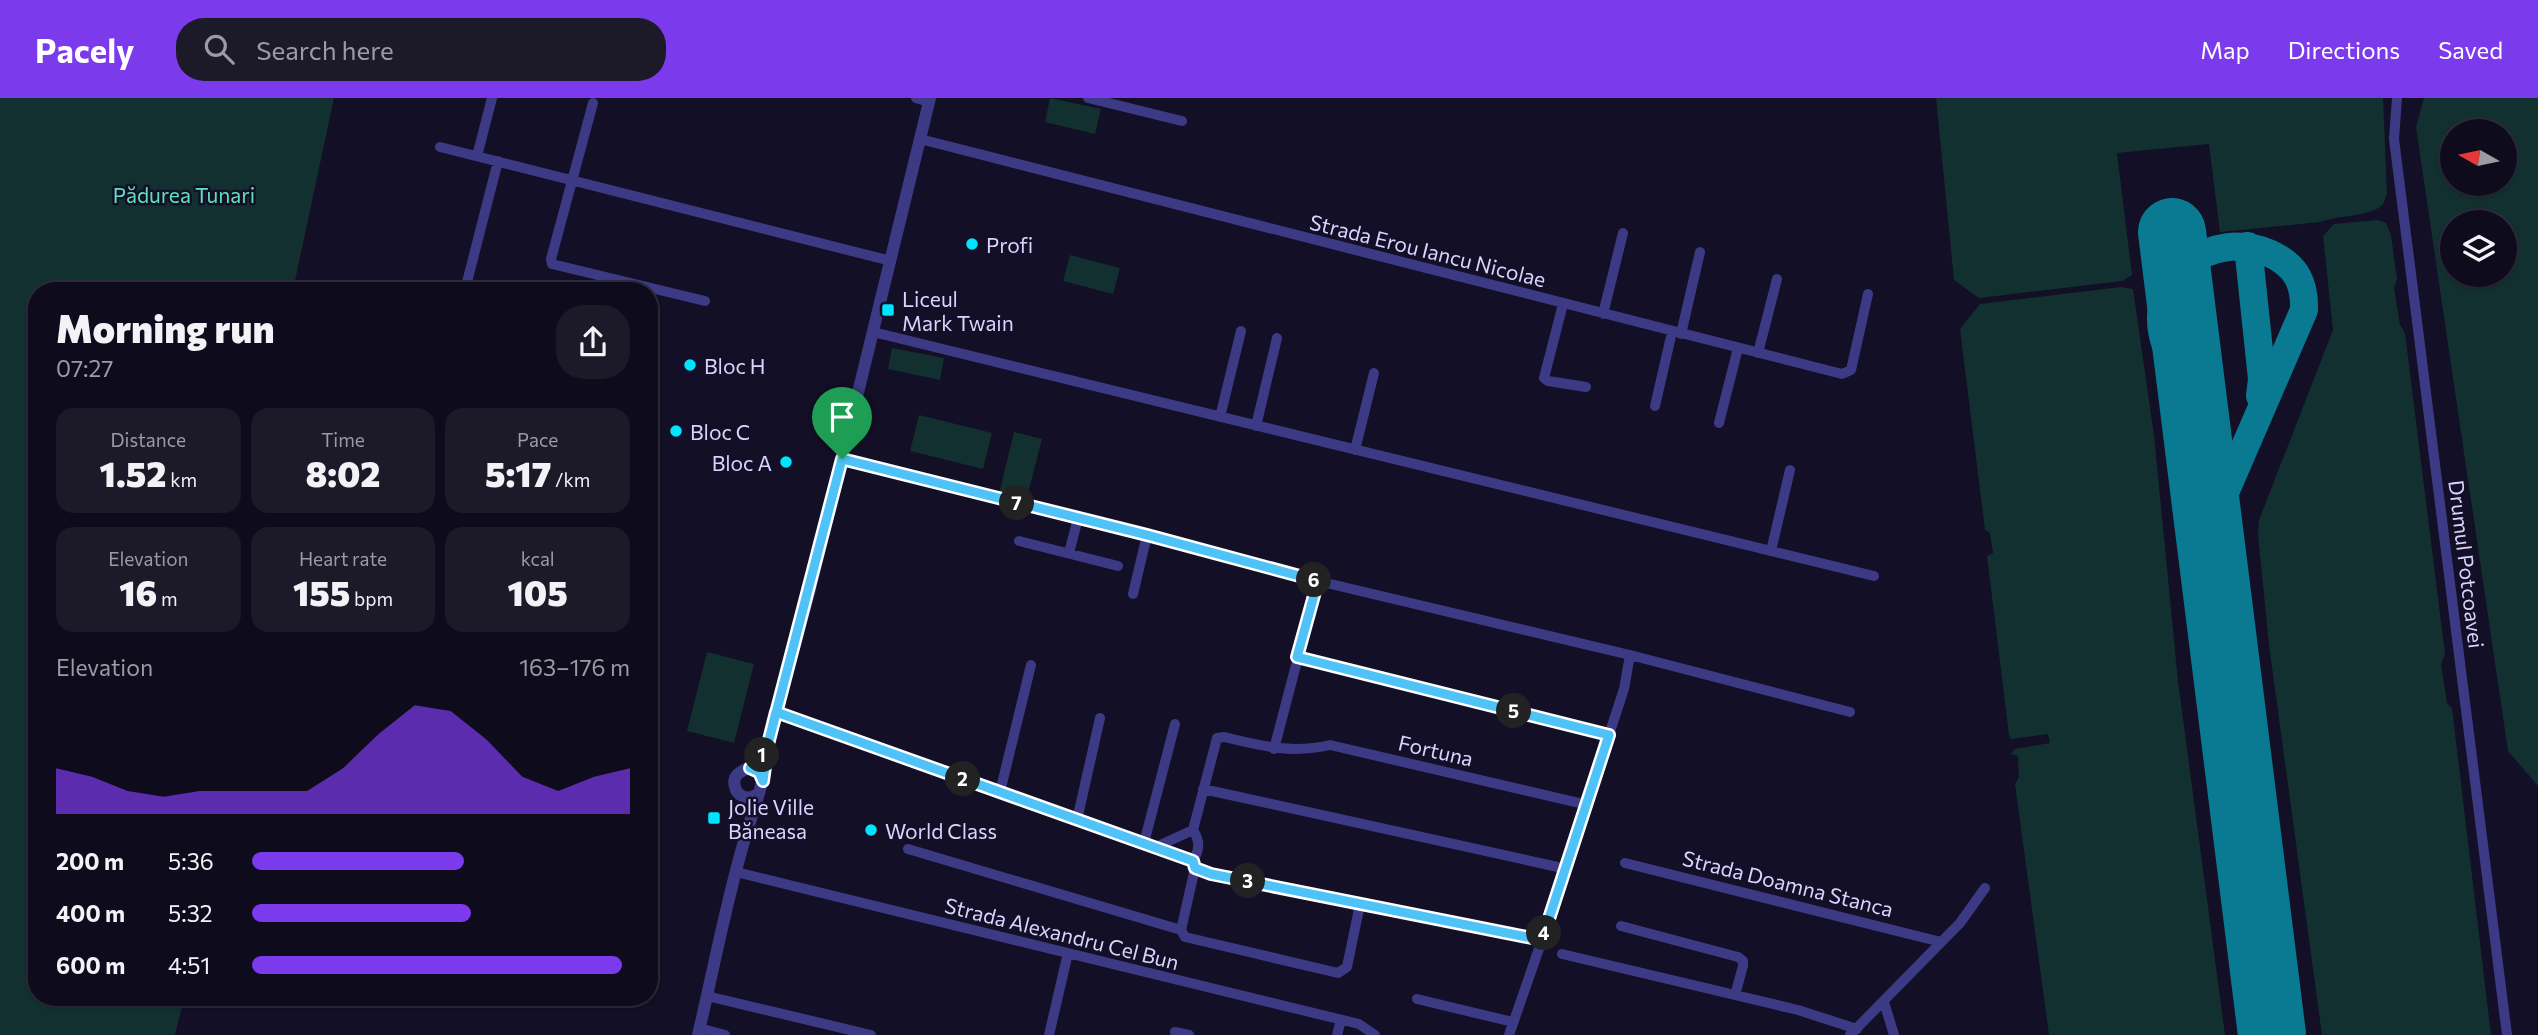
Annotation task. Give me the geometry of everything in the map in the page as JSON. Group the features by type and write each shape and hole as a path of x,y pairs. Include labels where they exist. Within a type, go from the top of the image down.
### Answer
{"street":[{"path":"477,156 492,98"},
{"path":"725,1035 699,1032 744,841 751,796 763,781 768,744 842,459 930,100 916,98"},
{"path":"1088,98 1182,121"},
{"name":"Drumul Potcoavei","path":"2397,98 2394,139 2507,1035"},
{"path":"593,103 551,259 552,264 626,282"},
{"name":"Strada Erou Iancu Nicolae","path":"920,139 1842,374 1851,370 1868,294"},
{"path":"439,147 891,261"},
{"path":"467,282 498,161"},
{"path":"1603,314 1623,233"},
{"path":"1655,406 1700,252"},
{"path":"1758,353 1777,279"},
{"path":"658,290 705,301"},
{"path":"1563,304 1544,378 1586,387"},
{"path":"1220,417 1241,331"},
{"path":"873,332 1874,576"},
{"path":"1256,426 1278,338"},
{"path":"1719,423 1738,348"},
{"path":"1355,450 1374,373"},
{"path":"842,459 1147,535 1318,581 1630,655 1850,712"},
{"path":"1771,551 1790,470"},
{"path":"1069,553 1078,518"},
{"path":"1133,594 1147,535"},
{"path":"1019,541 1118,566"},
{"path":"1274,749 1318,581"},
{"path":"1509,1035 1588,805 1624,689 1630,655"},
{"path":"1297,657 1609,735"},
{"path":"1000,792 1031,665"},
{"path":"776,712 1150,845 1211,874 1542,940"},
{"path":"1077,820 1100,718"},
{"path":"1150,845 1175,724"},
{"name":"Fortuna","path":"1203,789 1217,738 1224,737 1274,749 1306,751 1330,745 1588,805"},
{"path":"751,796 737,792 735,779 740,771 750,768 761,757 768,744"},
{"path":"750,768 759,772 763,781"},
{"path":"1360,904 1348,967 1338,973 1185,937 1181,930 1199,847 1198,837 1193,830 1203,789 1567,869"},
{"path":"1150,845 1193,830"},
{"path":"908,849 1181,930"},
{"name":"Strada Doamna Stanca","path":"1625,863 1941,942"},
{"name":"Strada Alexandru Cel Bun","path":"736,872 1359,1024 1375,1035"},
{"path":"1562,954 1798,1010 1854,1032 1973,908 1985,888"},
{"path":"1621,926 1738,957 1743,961 1743,966 1735,995"},
{"path":"1049,1035 1068,953"},
{"path":"707,996 871,1035"},
{"path":"1417,999 1513,1022"},
{"path":"1884,1002 1894,1035"},
{"path":"1337,1035 1341,1020"},
{"path":"1175,1032 1189,1035"}],"green space":[{"name":"Pădurea Tunari","path":"0,98 334,98 295,282 28,282 28,1006 182,1006 175,1035 0,1035"},
{"path":"1050,98 1101,109 1095,134 1045,122"},
{"path":"1936,98 2383,98 2387,194 2377,209 2362,214 2320,222 2220,232 2209,144 2117,153 2132,275 2122,281 1979,298 1954,280"},
{"path":"2424,98 2538,98 2538,786 2508,751 2416,127"},
{"path":"2378,220 2386,223 2391,235 2397,279 2394,288 2400,325 2405,333 2445,654 2441,664 2447,703 2452,708 2491,1035 2322,1035 2269,645 2258,535 2259,520 2333,330 2323,236 2334,224"},
{"path":"1070,255 1120,268 1113,294 1063,281"},
{"path":"2121,287 2133,289 2154,435 2178,681 2225,1035 2049,1035 2015,784 2019,777 2018,756 2011,754 2015,749 2050,743 2048,734 2011,739 2009,735 1987,556 1993,553 1990,533 1985,530 1960,329 1980,304"},
{"path":"892,348 944,358 940,380 888,369"},
{"path":"919,415 992,433 983,469 910,451"},
{"path":"1014,432 1042,439 1026,501 999,494"},
{"path":"707,652 754,664 734,743 687,731"}],"taxiway":[{"path":"2248,246 2262,379 2260,396"},
{"path":"2191,383 2176,364 2165,343 2161,319 2164,298 2173,279 2188,264 2206,253 2226,247 2248,247 2271,254 2287,264 2301,284 2304,310 2224,495 2212,554"}],"runway":[{"path":"2172,232 2272,1035"}],"place":[{"name":"Profi","path":"972,244"},
{"name":"Liceul Mark Twain","path":"888,310"},
{"name":"Bloc H","path":"690,365"},
{"name":"Bloc C","path":"676,431"},
{"name":"Bloc A","path":"786,462"},
{"name":"Jolie Ville Băneasa","path":"714,818"},
{"name":"World Class","path":"871,830"}],"route":[{"path":"842,459 809,593 792,654 768,744 761,757 750,768 759,772 763,781 768,744 776,712 1193,861 1195,868 1211,874 1542,940 1609,735 1297,657 1318,581 1147,535 842,459"}]}
